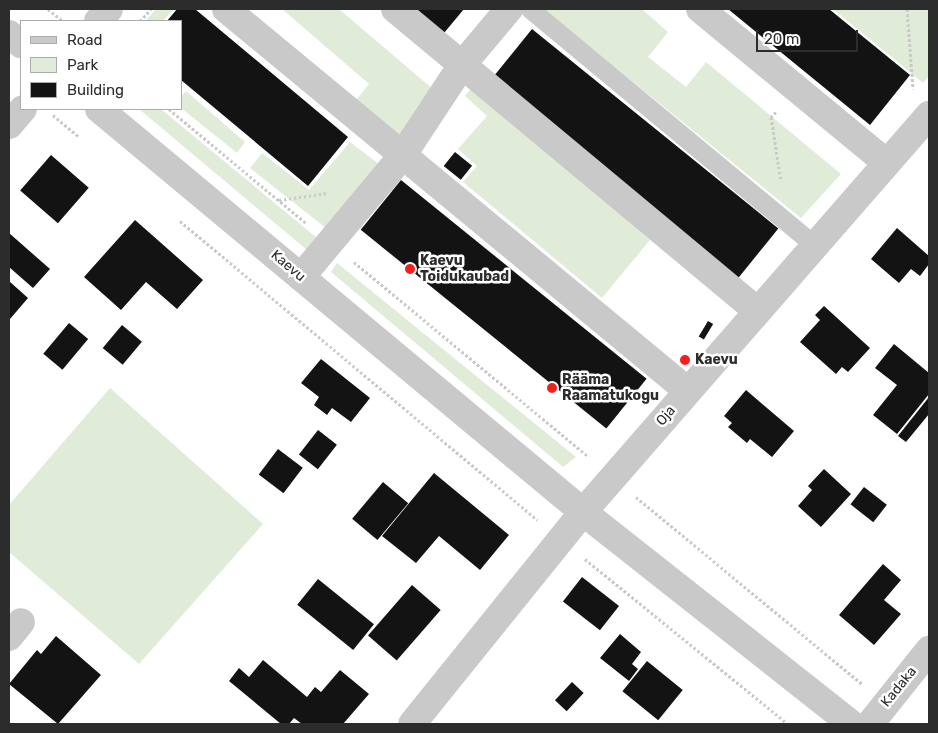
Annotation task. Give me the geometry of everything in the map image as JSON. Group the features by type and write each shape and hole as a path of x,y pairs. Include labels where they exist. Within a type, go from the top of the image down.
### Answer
{"street":[{"path":"99,20 108,9"},
{"path":"226,9 688,391"},
{"path":"396,9 758,311"},
{"path":"301,277 402,156 462,65 508,9"},
{"path":"700,9 887,163"},
{"path":"9,34 20,43"},
{"path":"9,125 22,110"},
{"name":"Kaevu","path":"100,110 583,512 851,724"},
{"name":"Oja","path":"412,724 583,512 929,115"},
{"name":"Kadaka","path":"878,714 929,650"}],"lane":[{"path":"530,9 815,246"}],"path":[{"path":"48,9 62,20"},
{"path":"141,20 150,9"},
{"path":"907,9 914,92"},
{"path":"788,224 771,117 795,87"},
{"path":"170,110 613,477 722,570 878,714"}],"green space":[{"path":"156,9 174,9 164,20 146,20"},
{"path":"282,9 339,9 434,90 399,138 356,100 369,84"},
{"path":"543,9 642,9 668,32 648,57 686,87 706,62 841,174 801,218"},
{"path":"833,9 929,9 929,76 923,83"},
{"path":"472,87 650,240 602,298 463,182 477,166 458,149 487,116 465,96"},
{"path":"186,91 245,142 237,153 182,109 182,96"},
{"path":"140,110 162,110 317,238 307,250"},
{"path":"350,142 380,165 327,229 250,168 262,153 309,190"},
{"path":"337,263 576,457 563,467 331,272"},
{"path":"110,388 263,524 139,664 9,552 9,505"}],"building":[{"path":"177,9 195,9 348,137 308,186 182,81 182,20 168,20"},
{"path":"414,9 464,9 444,33"},
{"path":"728,9 829,9 910,75 870,125"},
{"path":"532,29 778,228 738,278 492,79"},
{"path":"455,152 472,166 461,180 444,166"},
{"path":"51,155 89,188 58,223 20,190"},
{"path":"401,180 647,379 606,429 361,230"},
{"path":"135,220 203,280 177,309 146,282 121,310 84,277"},
{"path":"897,228 929,256 929,264 920,276 911,269 899,283 871,259"},
{"path":"9,233 50,269 33,288 9,267"},
{"path":"9,281 28,298 10,319 9,318"},
{"path":"824,306 870,348 848,372 842,367 836,374 800,342 820,320 815,315"},
{"path":"708,321 713,324 704,340 699,336"},
{"path":"69,323 88,339 62,370 43,354"},
{"path":"122,325 142,342 123,365 103,348"},
{"path":"894,344 929,373 929,394 897,434 873,415 897,385 875,368"},
{"path":"321,359 370,398 351,422 332,408 327,415 314,405 319,397 301,383"},
{"path":"746,390 794,431 772,457 750,439 747,443 728,427 732,423 724,416"},
{"path":"929,397 929,414 906,442 898,436"},
{"path":"318,430 337,445 318,469 299,454"},
{"path":"278,449 303,468 283,493 259,475"},
{"path":"824,469 851,494 821,527 798,506 812,490 808,486"},
{"path":"434,473 509,535 480,570 439,536 416,563 382,536"},
{"path":"383,482 408,503 377,540 352,519"},
{"path":"864,487 887,505 873,522 850,504"},
{"path":"883,564 901,580 884,600 901,614 874,645 839,615"},
{"path":"582,577 619,606 600,630 563,601"},
{"path":"318,579 374,624 353,650 297,605"},
{"path":"412,585 441,610 397,660 368,636"},
{"path":"620,634 641,652 632,664 638,669 629,681 600,658"},
{"path":"56,636 101,675 58,724 9,684 37,650 41,654"},
{"path":"263,660 307,697 315,687 321,692 340,670 369,694 343,724 302,724 294,718 289,724 281,724 229,681 239,668 249,677"},
{"path":"647,661 683,690 658,720 622,691"},
{"path":"572,682 584,693 567,711 555,700"}],"place":[{"name":"Kaevu Toidukaubad","path":"410,269"},
{"name":"Kaevu","path":"685,360"},
{"name":"Rääma Raamatukogu","path":"552,388"}]}
